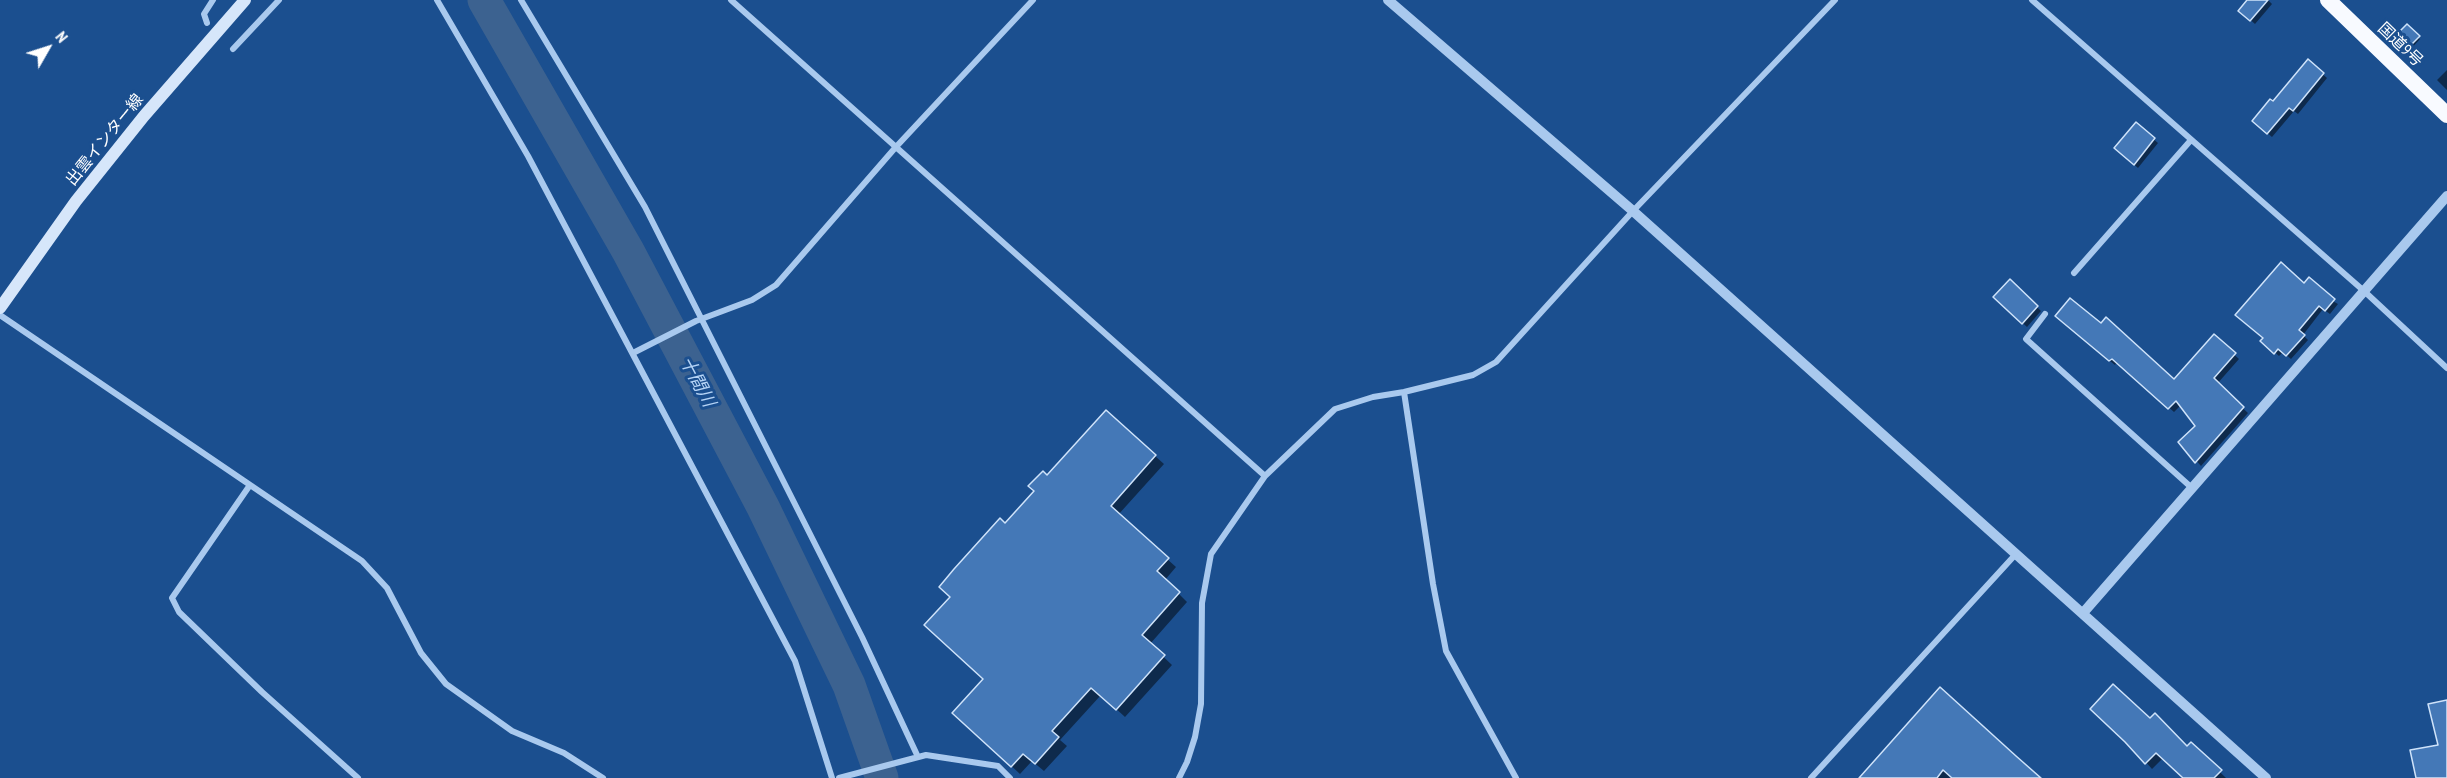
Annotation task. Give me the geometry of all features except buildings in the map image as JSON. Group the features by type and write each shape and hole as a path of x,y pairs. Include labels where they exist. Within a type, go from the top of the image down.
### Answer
{"highway":[{"name":"国道9号","path":"2328,0 2447,115"}],"main road":[{"name":"出雲インター線","path":"0,308 90,184 144,116 245,0"}],"street":[{"path":"207,22 204,14 213,0"},
{"path":"233,49 279,0"},
{"path":"437,0 528,156 795,661 832,778"},
{"path":"521,0 645,207 699,320 862,637 918,757"},
{"path":"731,0 1265,476"},
{"path":"633,353 699,320 752,300 776,285 895,148 1033,0"},
{"path":"1388,0 1633,212 2266,778"},
{"path":"1179,778 1195,737 1201,704 1202,603 1211,555 1265,476 1335,409 1372,397 1404,392 1473,375 1496,362 1633,212 1835,0"},
{"path":"2031,0 2364,291 2447,368"},
{"path":"2074,273 2191,140"},
{"path":"2083,612 2447,196"},
{"path":"2045,314 2026,339 2192,488"},
{"path":"0,315 362,561 387,588 422,653 446,684 512,731 564,753 603,778"},
{"path":"1404,392 1433,584 1446,651 1516,778"},
{"path":"250,485 172,598 178,612 262,692 358,778"},
{"path":"1811,778 2015,555"},
{"path":"840,777 926,756 998,766 1010,778"}],"waterway":[{"name":"十間川","path":"484,0 628,251 763,507 849,685 882,778"}]}
